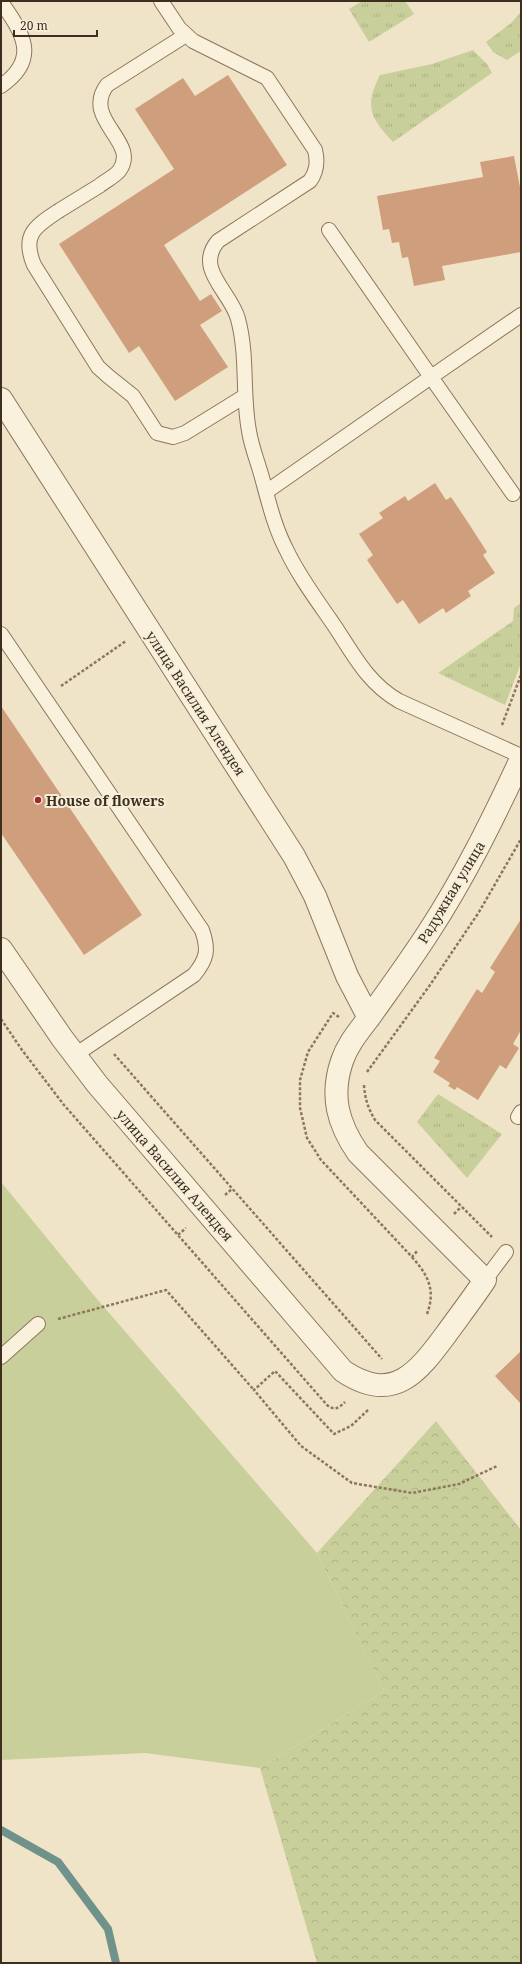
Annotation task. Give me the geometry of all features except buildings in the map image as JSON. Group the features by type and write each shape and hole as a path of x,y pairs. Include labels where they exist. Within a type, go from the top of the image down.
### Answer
{"street":[{"name":"улица Василия Алендея","path":"1,399 302,869 327,923 347,976 369,1018"},
{"name":"Радужная улица","path":"485,1280 358,1153 340,1122 337,1104 337,1085 342,1062 352,1039 369,1018 428,933 460,880 495,814 521,759"},
{"name":"улица Василия Алендея","path":"1,949 75,1055 121,1113 343,1371 355,1379 367,1383 384,1385 400,1382 414,1374 426,1361 485,1280"}],"lane":[{"path":"162,1 186,35 200,45 267,78 315,150 317,158 317,166 310,181 218,242 210,254 211,270 231,302 238,319 245,408 249,433 276,527 288,554 373,682 399,701 521,756"},
{"path":"1,2 18,27 22,36 24,47 23,60 19,70 10,80 1,86"},
{"path":"186,35 107,85 103,91 100,109 124,155 121,167 111,178 38,224 30,237 28,252 34,265 98,367 133,396 157,433 173,437 185,433 245,396"},
{"path":"329,230 513,494"},
{"path":"266,492 521,315"},
{"path":"1,634 202,930 206,943 206,954 202,965 194,975 75,1055"},
{"path":"485,1280 506,1252"},
{"path":"1,1357 38,1324"}],"path":[{"path":"44,697 147,627"},
{"path":"494,744 521,675"},
{"path":"506,1252 375,1120 365,1099 364,1084 367,1071 430,985 479,912 521,839"},
{"path":"1,1019 22,1050 64,1105 326,1405 333,1408 338,1408 386,1364 100,1038"},
{"path":"412,1257 423,1269 430,1286 432,1302 427,1316"},
{"path":"38,1324 166,1290 301,1446 352,1483 412,1493 459,1484 497,1466"},
{"path":"254,1390 276,1371 334,1434 351,1426 368,1410 367,1383"}],"green space":[{"path":"362,1 405,1 414,14 369,42 349,9"},
{"path":"521,12 521,51 507,60 493,52 486,42 511,23"},
{"path":"473,50 487,64 492,73 393,142 379,126 372,111 372,95 380,75 432,64"},
{"path":"521,603 521,663 505,705 438,673 513,621 514,608"},
{"path":"438,1094 502,1134 467,1178 417,1122"},
{"path":"1,1182 91,1292 317,1553 384,1691 260,1768 145,1753 1,1760"},
{"path":"436,1421 521,1530 521,1963 317,1963 260,1768 384,1691 317,1553"}],"waterway":[{"path":"1,1830 58,1862 108,1929 116,1963"}],"place":[{"name":"House of flowers","path":"38,800"}]}
